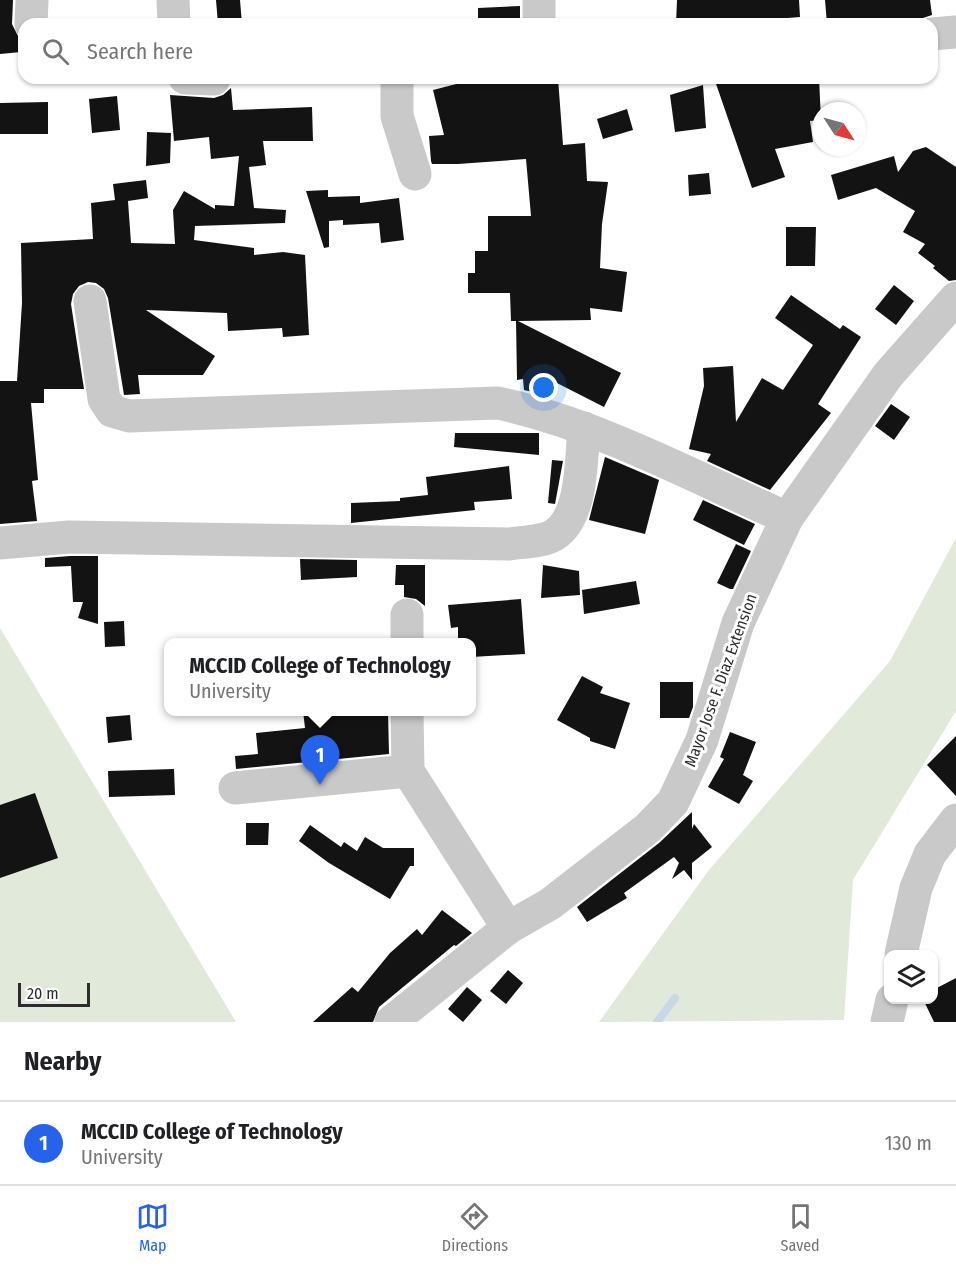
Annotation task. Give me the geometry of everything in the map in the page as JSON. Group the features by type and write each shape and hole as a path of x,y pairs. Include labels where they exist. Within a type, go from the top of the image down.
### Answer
{"street":[{"path":"31,18 32,0"},
{"path":"173,0 174,18"},
{"path":"539,0 539,18"},
{"path":"938,34 956,32"},
{"path":"397,84 397,116 415,174"},
{"name":"Mayor Jose F. Diaz Extension","path":"391,1022 508,928 550,904 648,828 673,802 702,740 738,622 787,518 888,375 956,298"},
{"path":"90,301 104,399 112,411 129,416 498,402 543,413 584,428 787,518"},
{"path":"0,543 69,537 509,544 553,537 566,525 574,511 584,428"},
{"path":"407,716 408,771 508,928"},
{"path":"235,788 408,771"},
{"path":"902,950 916,888 930,854 956,820"},
{"path":"887,1022 891,1004"}],"green space":[{"path":"956,538 956,711 853,880 844,1020 599,1022 709,870 890,661"},
{"path":"0,628 236,1022 0,1022"}],"building":[{"path":"0,0 13,0 12,24 18,36 18,52 0,54"},
{"path":"216,0 240,0 242,18 218,18"},
{"path":"677,0 799,0 800,17 676,18"},
{"path":"825,0 930,0 932,15 923,18 826,18"},
{"path":"520,6 520,18 478,18 478,8"},
{"path":"456,84 558,84 563,145 585,143 587,181 608,182 602,224 600,268 627,272 622,312 590,308 591,320 518,321 621,373 604,407 553,381 554,397 524,390 523,379 517,380 516,321 511,321 510,293 468,293 468,273 475,273 475,251 488,251 488,216 531,216 526,159 432,164 429,136 444,135 433,90"},
{"path":"716,84 819,84 820,102 812,102 812,121 810,121 812,142 775,149 785,177 752,188"},
{"path":"703,85 706,128 675,132 670,95"},
{"path":"231,88 233,110 312,107 313,141 263,141 266,165 249,167 254,208 286,210 285,223 195,226 194,240 254,248 254,255 283,252 305,255 309,335 283,337 282,328 228,331 227,313 146,310 215,356 203,375 138,375 140,394 124,395 108,298 104,289 96,283 88,282 79,286 73,294 71,304 84,389 44,389 44,403 31,403 38,480 32,481 37,521 0,524 0,381 17,381 22,303 21,243 93,239 91,203 115,200 113,184 146,180 148,198 128,201 131,243 175,244 173,210 184,191 215,209 215,205 234,206 239,156 211,159 209,137 174,141 170,95 214,98 223,95"},
{"path":"117,96 120,130 92,133 89,99"},
{"path":"48,102 48,134 0,134 0,103"},
{"path":"627,109 633,130 603,139 597,119"},
{"path":"147,132 171,133 170,163 146,166"},
{"path":"926,147 956,167 956,280 949,281 933,268 935,266 918,253 925,244 903,232 915,211 876,188 838,200 831,175 894,156 898,172 913,151"},
{"path":"709,173 711,194 689,196 688,175"},
{"path":"328,190 328,197 360,196 360,203 399,198 404,240 381,243 379,223 343,225 343,220 329,221 329,247 324,248 306,191"},
{"path":"786,227 816,227 815,266 786,266"},
{"path":"894,285 914,301 896,325 875,309"},
{"path":"791,295 840,329 843,325 861,337 818,404 831,413 770,490 707,461 711,454 689,449 704,386 703,368 733,366 736,422 762,378 783,390 813,345 775,318"},
{"path":"891,404 910,417 894,440 875,426"},
{"path":"455,433 539,433 539,455 454,447"},
{"path":"605,457 659,480 645,534 589,520"},
{"path":"552,460 563,461 555,504 548,503"},
{"path":"509,466 512,499 474,502 475,510 351,523 351,503 400,501 400,498 428,495 426,477"},
{"path":"703,500 755,524 744,545 693,520"},
{"path":"736,544 751,551 733,589 730,589 717,583"},
{"path":"98,556 98,624 78,618 83,602 73,602 71,566 45,567 45,558"},
{"path":"300,559 357,560 357,577 301,580"},
{"path":"396,565 425,565 425,606 416,599 404,597 404,585 395,585"},
{"path":"543,565 579,571 580,595 541,598"},
{"path":"636,581 640,604 584,614 582,590"},
{"path":"521,599 525,654 476,657 476,638 458,638 458,627 451,628 448,605"},
{"path":"124,621 125,646 105,647 104,622"},
{"path":"582,676 603,687 600,693 630,703 615,749 590,741 590,738 557,720"},
{"path":"660,682 693,682 693,707 689,718 660,718"},
{"path":"130,715 132,740 108,743 106,717"},
{"path":"304,716 388,716 389,754 236,769 235,756 258,754 256,733 305,728"},
{"path":"730,732 756,742 743,775 753,781 739,804 708,787 724,759 720,757"},
{"path":"956,736 956,796 927,765"},
{"path":"174,769 175,795 109,797 108,771"},
{"path":"35,793 58,858 0,878 0,805"},
{"path":"692,812 692,829 694,824 712,847 692,863 692,880 684,870 672,879 679,863 674,857 624,893 627,898 587,922 577,907 659,843"},
{"path":"246,823 269,823 268,845 246,845"},
{"path":"310,825 341,847 344,842 357,851 365,837 383,848 414,848 414,866 410,866 390,899 329,863 299,841"},
{"path":"442,910 472,933 456,946 454,945 379,1007 373,1022 313,1022 352,987 358,992 390,953 417,929 422,935"},
{"path":"508,970 523,983 506,1004 490,991"},
{"path":"956,978 956,1022 934,1022 925,1004 938,1004 938,987"},
{"path":"467,987 482,1000 463,1022 448,1009"}],"waterway":[{"path":"657,1022 675,998"}],"place":[{"name":"MCCID College of Technology","path":"320,785"}]}
